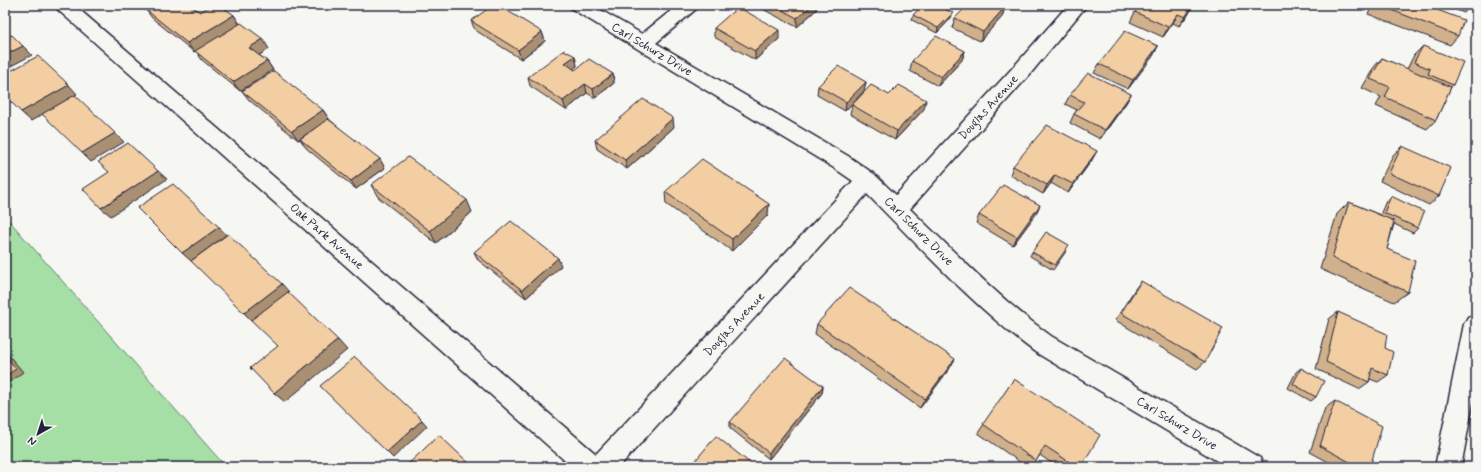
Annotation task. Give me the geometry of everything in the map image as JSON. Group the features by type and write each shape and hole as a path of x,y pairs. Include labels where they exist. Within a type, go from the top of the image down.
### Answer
{"street":[{"name":"Oak Park Avenue","path":"63,5 591,467"},
{"name":"Carl Schurz Drive","path":"578,5 835,158 867,180 897,208 992,304 1014,323 1044,344 1251,467"},
{"path":"642,44 690,5"},
{"name":"Douglas Avenue","path":"897,208 1019,74 1078,5"},
{"name":"Douglas Avenue","path":"602,467 867,180"},
{"path":"1448,467 1475,334"}],"green space":[{"path":"5,216 226,467 5,467"}],"building":[{"path":"151,5 190,5 200,12 212,5 220,5 234,15 187,43 145,9"},
{"path":"493,5 498,5 542,32 518,50 471,21"},
{"path":"773,5 812,5 797,18"},
{"path":"923,5 937,5 953,13 938,28 913,15"},
{"path":"968,5 1000,5 1005,7 983,32 955,18"},
{"path":"1141,5 1193,6 1185,17 1178,14 1168,27 1135,12"},
{"path":"1379,5 1424,5 1464,20 1458,36"},
{"path":"738,7 779,30 755,51 714,28"},
{"path":"241,23 263,39 249,48 267,61 233,82 195,51"},
{"path":"1125,31 1158,46 1133,80 1099,64"},
{"path":"12,35 23,46 5,55 5,39"},
{"path":"936,36 965,51 941,77 912,61"},
{"path":"1423,46 1463,62 1453,85 1428,74 1430,69 1414,62"},
{"path":"564,50 575,56 565,63 575,70 589,59 613,74 593,89 585,84 563,101 528,77"},
{"path":"38,56 69,85 21,112 5,96 5,74"},
{"path":"1382,58 1451,87 1436,120 1385,97 1390,87 1370,79"},
{"path":"838,66 866,82 846,102 818,86"},
{"path":"274,71 323,110 292,131 242,91"},
{"path":"1088,73 1131,94 1105,130 1074,114 1084,102 1070,95"},
{"path":"871,85 889,95 899,85 926,100 897,131 852,105"},
{"path":"75,95 115,133 82,153 42,114"},
{"path":"643,99 673,118 625,160 595,140"},
{"path":"328,119 380,159 351,181 300,139"},
{"path":"1047,125 1097,151 1073,184 1055,175 1047,185 1013,166"},
{"path":"128,143 158,171 101,208 83,189 109,172 98,162"},
{"path":"1402,146 1451,168 1439,196 1389,173"},
{"path":"408,157 467,200 430,231 371,185"},
{"path":"702,159 769,204 732,239 665,192"},
{"path":"173,184 219,227 182,253 137,208"},
{"path":"1003,185 1040,205 1017,237 979,215"},
{"path":"1391,196 1424,212 1418,228 1384,213"},
{"path":"1349,202 1394,221 1387,249 1415,261 1408,292 1332,258"},
{"path":"511,221 558,258 522,290 474,252"},
{"path":"1046,232 1069,245 1055,265 1032,252"},
{"path":"228,234 282,284 244,313 191,261"},
{"path":"1141,281 1223,328 1205,362 1121,313"},
{"path":"849,288 955,359 925,399 817,324"},
{"path":"288,292 338,340 274,393 250,368 278,346 251,320"},
{"path":"1338,312 1387,334 1385,348 1393,352 1388,375 1372,368 1369,382 1326,362"},
{"path":"5,355 16,369 5,376"},
{"path":"355,357 422,420 387,452 320,386"},
{"path":"785,358 823,386 769,453 730,422"},
{"path":"1301,368 1324,381 1316,397 1293,384"},
{"path":"1014,379 1100,435 1081,467 1077,467 1045,446 1036,461 983,424"},
{"path":"1335,401 1382,426 1370,467 1359,467 1320,446"},
{"path":"439,435 473,467 406,467"},
{"path":"716,436 755,467 690,467"}]}
